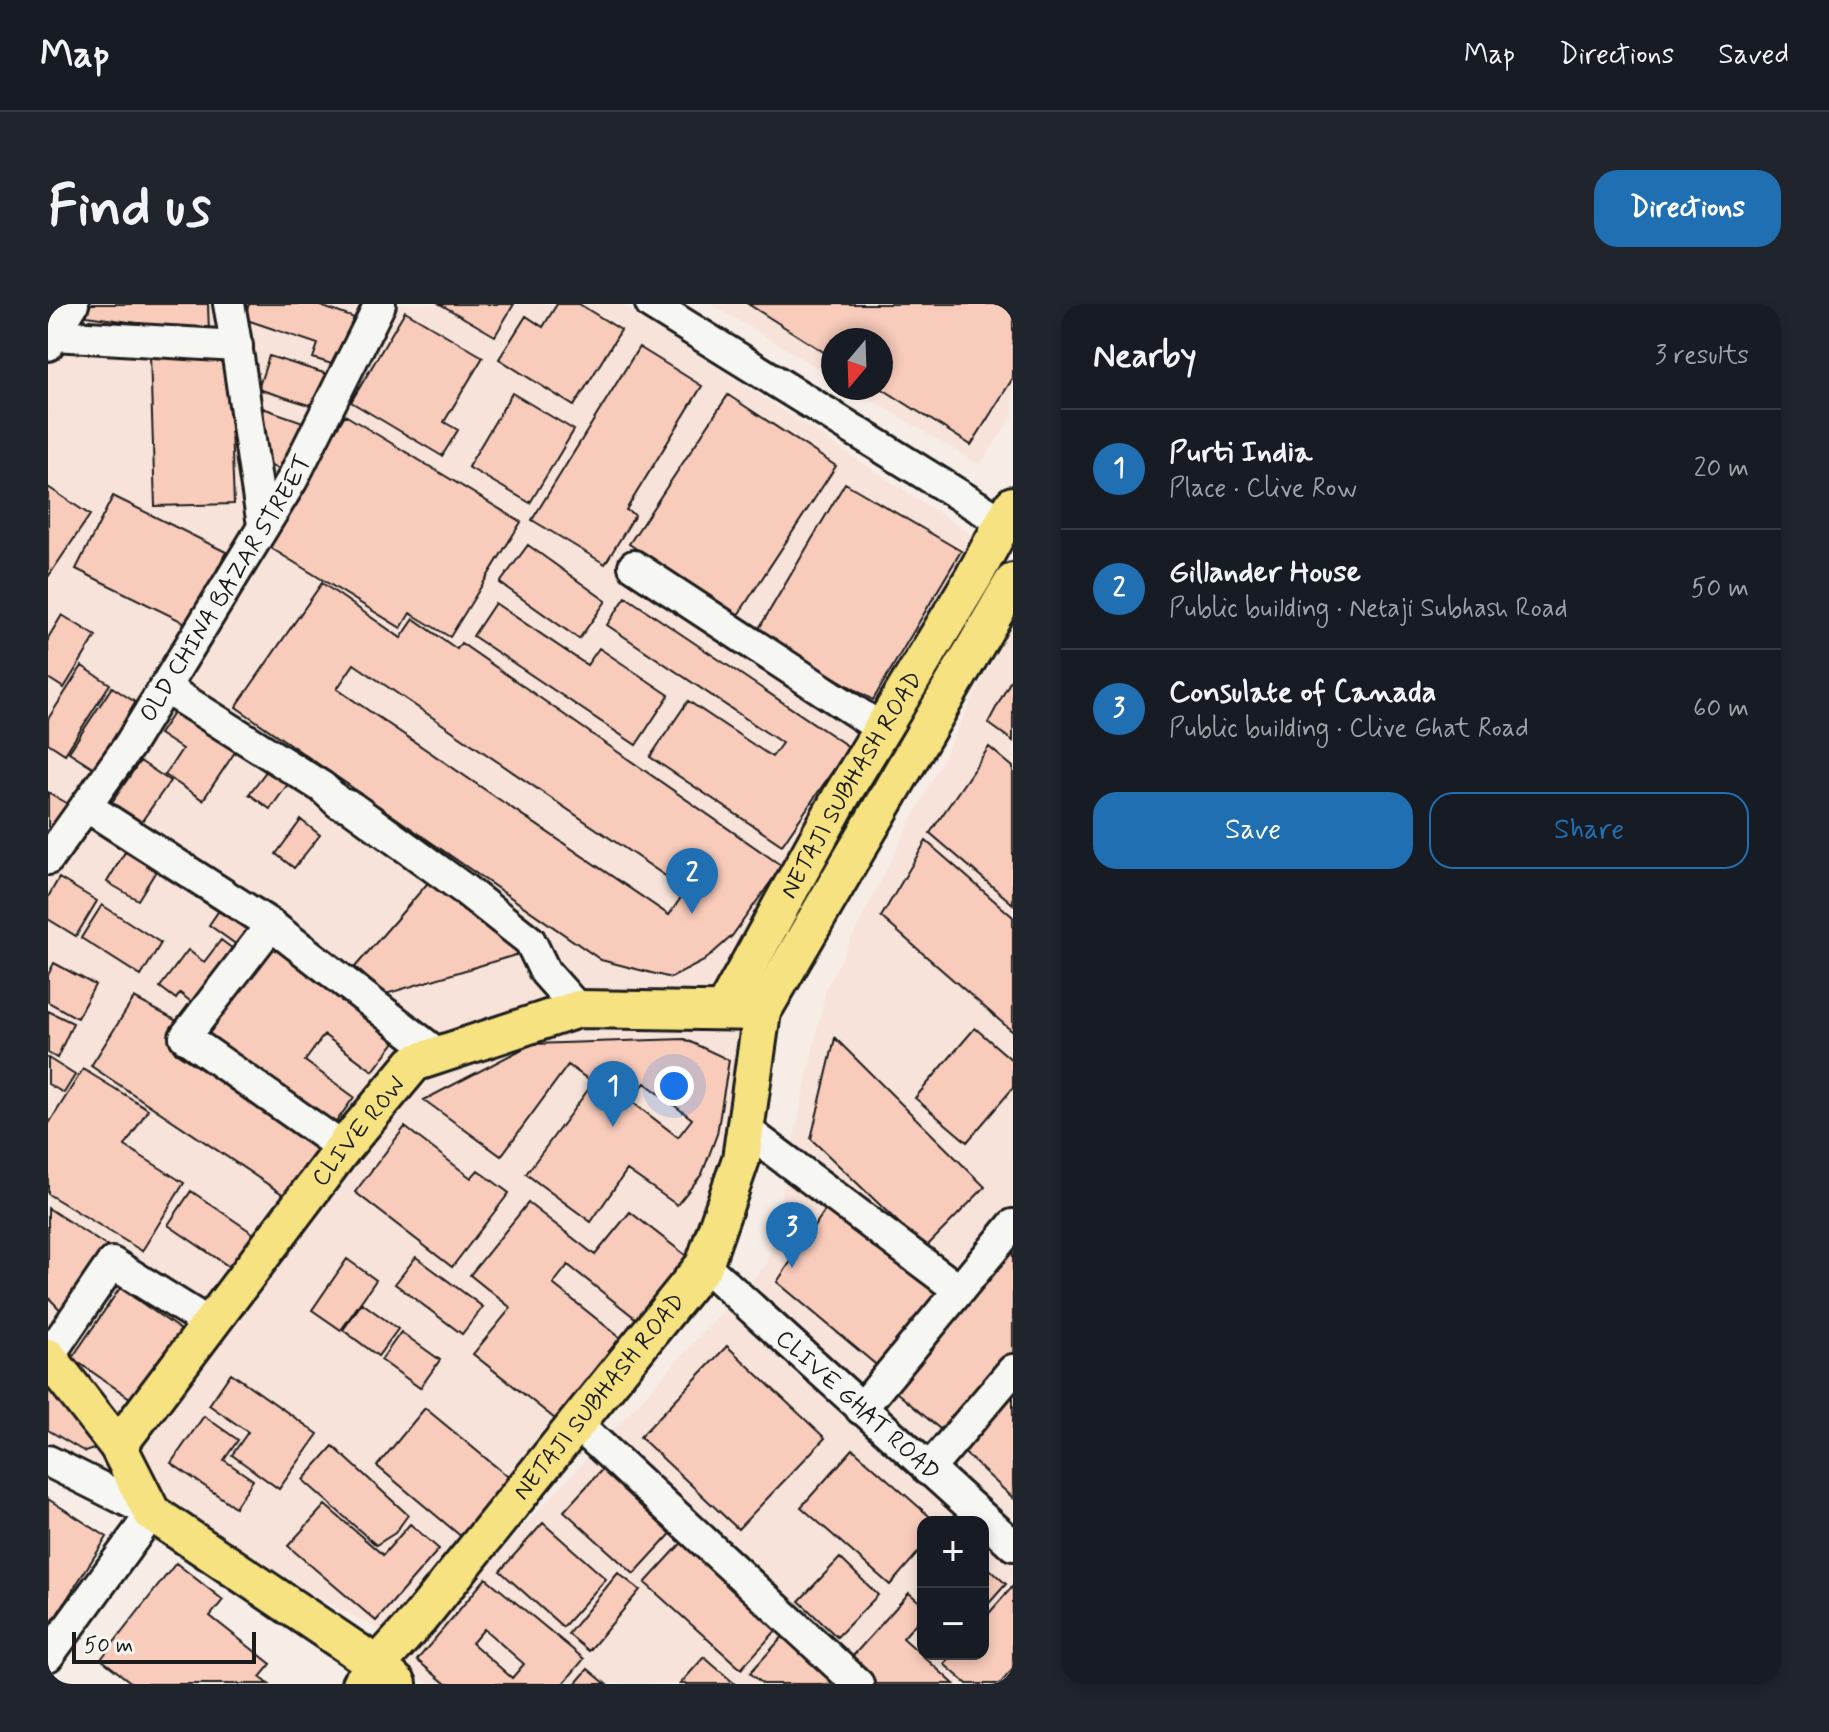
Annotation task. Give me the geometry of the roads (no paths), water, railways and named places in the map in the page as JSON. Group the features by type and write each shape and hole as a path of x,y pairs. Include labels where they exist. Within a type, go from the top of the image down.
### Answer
{"main road":[{"name":"NETAJI SUBHASH ROAD","path":"723,1011 835,809 1010,518"},
{"name":"NETAJI SUBHASH ROAD","path":"378,1678 419,1619 704,1265 741,1159 762,1012 1013,582"},
{"name":"CLIVE ROW","path":"118,1446 343,1148 414,1063 578,1009 762,1012"},
{"path":"723,1011 755,1067"},
{"path":"48,1357 118,1446 152,1513 378,1678"}],"street":[{"path":"73,304 51,340 237,346"},
{"path":"229,304 263,524"},
{"name":"OLD CHINA BAZAR STREET","path":"48,859 128,747 292,480 380,304"},
{"path":"651,304 1010,518"},
{"path":"634,566 882,729"},
{"path":"165,688 322,787 339,803 351,807 464,889 530,941 545,972 578,1009"},
{"path":"86,806 271,925 439,1055"},
{"path":"271,925 185,1037 343,1148"},
{"path":"746,1130 959,1290"},
{"path":"861,1409 1013,1225"},
{"path":"48,1357 112,1263 208,1323"},
{"name":"CLIVE GHAT ROAD","path":"704,1265 1013,1545"},
{"path":"928,1470 1013,1370"},
{"path":"576,1423 858,1684"},
{"path":"90,1482 118,1446"},
{"path":"48,1461 152,1513 48,1656"}],"place":[{"name":"Gillander House","path":"692,914"},
{"name":"Purti India","path":"613,1127"},
{"name":"Consulate of Canada","path":"792,1268"}]}
